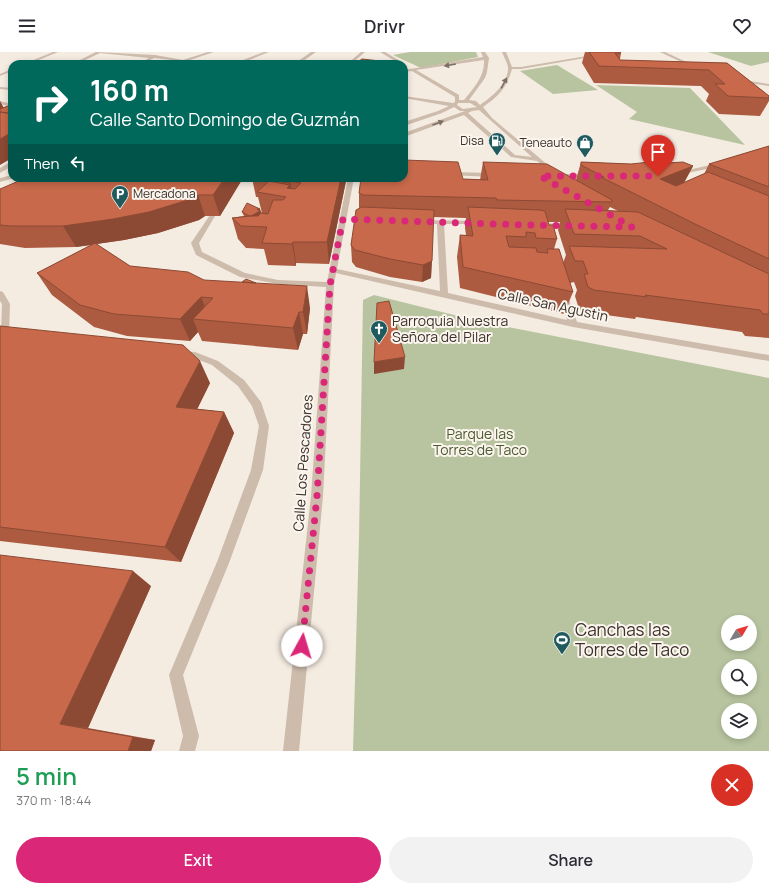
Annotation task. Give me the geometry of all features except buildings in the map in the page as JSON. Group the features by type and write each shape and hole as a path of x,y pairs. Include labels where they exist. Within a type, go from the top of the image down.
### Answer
{"street":[{"path":"36,60 56,52"},
{"path":"82,60 99,52 183,60 212,52"},
{"path":"148,60 162,52"},
{"path":"246,60 267,52"},
{"path":"302,60 314,52"},
{"path":"354,60 363,52"},
{"path":"382,52 396,60"},
{"path":"408,123 440,112 464,100 475,89 487,69 487,58 483,52"},
{"path":"408,134 480,107 495,97 505,84 510,68 504,52"},
{"path":"510,68 521,68 618,52"},
{"path":"662,52 703,70"},
{"path":"408,70 487,58"},
{"path":"408,67 457,96 456,104"},
{"path":"0,71 7,72"},
{"path":"0,75 7,72"},
{"path":"731,78 769,85"},
{"path":"408,98 456,104 462,110 472,110"},
{"path":"464,100 477,103 482,111 511,138 558,176"},
{"path":"464,113 513,156 539,160"},
{"path":"498,143 511,138"},
{"path":"683,181 669,175 727,162"},
{"path":"443,174 503,175"},
{"path":"546,176 597,176"},
{"name":"Calle Los Pescadores","path":"292,751 317,496 330,285 347,219 351,182"},
{"path":"212,216 195,243 199,253 243,275 299,284 330,285"},
{"path":"410,221 487,224"},
{"path":"440,222 444,295"},
{"path":"540,228 579,226"},
{"name":"Calle San Agustìn","path":"334,270 573,324 769,358"},
{"path":"561,286 573,324"},
{"path":"0,294 6,304 5,335 18,341"},
{"path":"172,353 195,355 215,363 241,383 256,404 264,426 257,470 223,564 176,676 192,736 187,751"}],"green space":[{"path":"410,52 476,52 478,57 421,68 408,62 408,60 404,60 393,55"},
{"path":"708,52 769,52 769,62 751,66"},
{"path":"557,65 598,90 553,94 520,71"},
{"path":"596,85 690,88 745,145 629,119 637,112"},
{"name":"Parque las Torres de Taco","path":"374,295 482,322 769,378 769,751 353,751 359,539 363,300"}],"place":[{"name":"Disa","path":"497,156"},
{"name":"Teneauto","path":"585,158"},
{"name":"Mercadona","path":"120,209"},
{"name":"Parroquia Nuestra Señora del Pilar","path":"379,344"},
{"name":"Canchas las Torres de Taco","path":"562,655"}],"route":[{"path":"302,646 317,496 330,285 343,219 632,227 540,176 658,176"}]}
